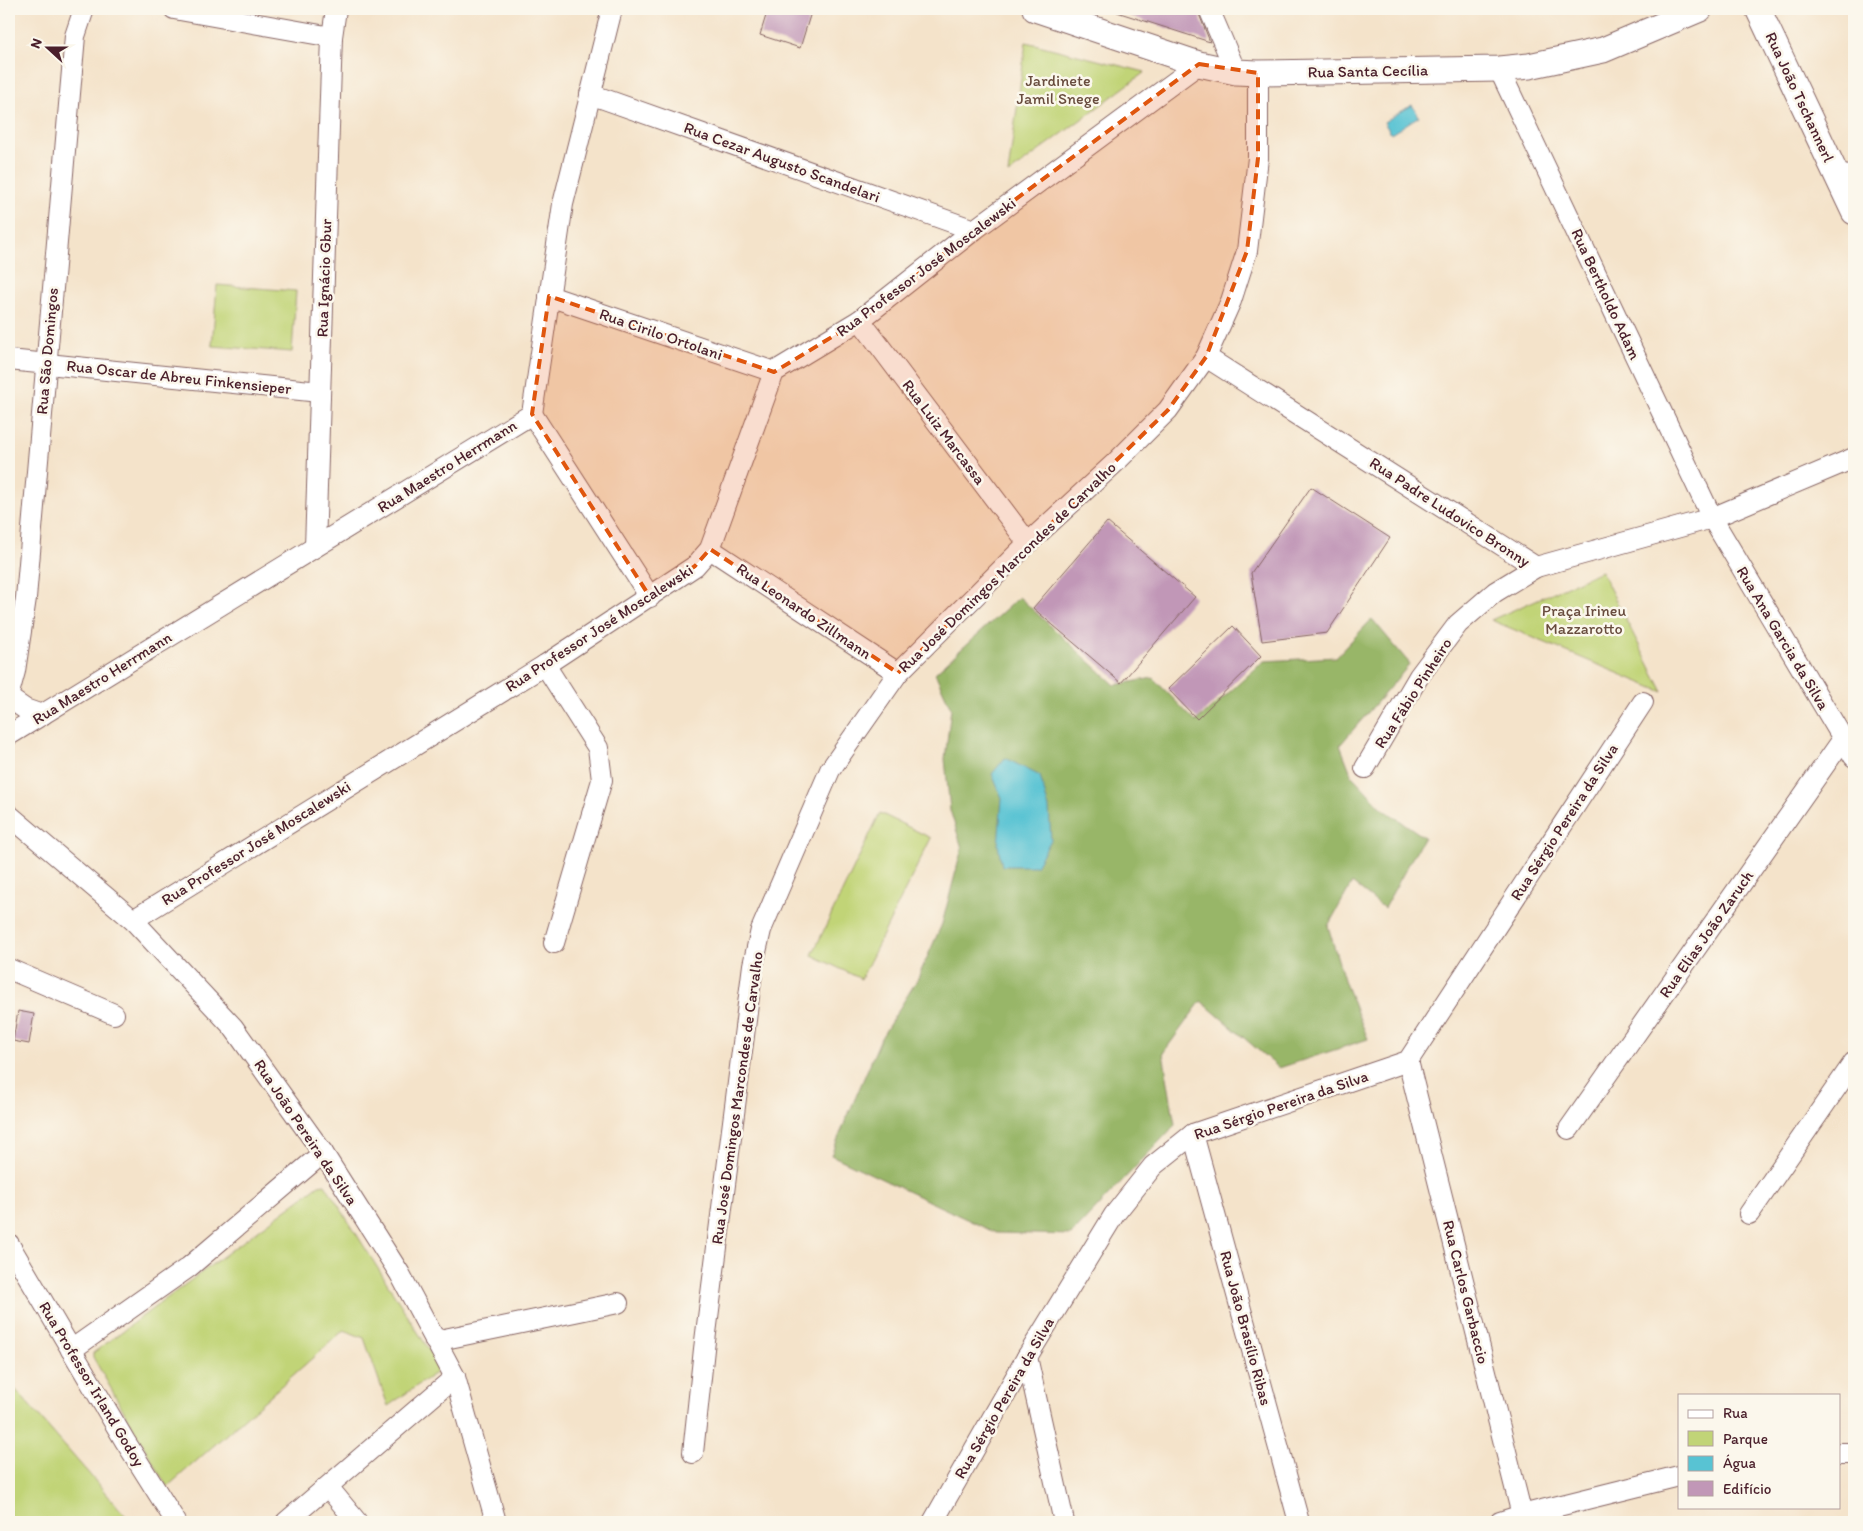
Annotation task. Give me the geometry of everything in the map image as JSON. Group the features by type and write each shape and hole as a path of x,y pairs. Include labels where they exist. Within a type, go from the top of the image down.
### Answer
{"main road":[{"name":"Rua Santa Cecília","path":"1035,9 1199,64 1247,72 1499,70 1529,66 1570,59 1603,50 1700,9"},
{"name":"Rua João Tschannerl","path":"1758,9 1846,176 1854,212"}],"street":[{"name":"Rua São Domingos","path":"9,693 18,654 27,589 75,36 84,9"},
{"path":"174,9 332,37"},
{"name":"Rua Ignácio Gbur","path":"315,547 332,37 336,9"},
{"name":"Rua Maestro Herrmann","path":"9,735 532,414 563,204 612,9"},
{"path":"1209,9 1247,72"},
{"name":"Rua Professor José Moscalewski","path":"133,920 545,665 695,566 710,549 774,372 860,320 974,230 1199,64"},
{"name":"Rua Bertholdo Adam","path":"1499,70 1712,518"},
{"name":"Rua José Domingos Marcondes de Carvalho","path":"694,1453 704,1350 753,965 761,930 830,770 898,673 1028,543 1117,461 1168,410 1206,357 1231,301 1247,251 1258,158 1247,72"},
{"name":"Rua Cezar Augusto Scandelari","path":"590,94 974,230"},
{"name":"Rua Cirilo Ortolani","path":"549,296 774,372"},
{"name":"Rua Luiz Marcassa","path":"860,320 1028,543"},
{"name":"Rua Padre Ludovico Bronny","path":"1206,357 1536,567 1712,518 1854,458"},
{"name":"Rua Oscar de Abreu Finkensieper","path":"9,360 320,392"},
{"path":"532,414 650,597"},
{"name":"Rua Ana Garcia da Silva","path":"1712,518 1854,757"},
{"name":"Rua Leonardo Zillmann","path":"710,549 898,673"},
{"name":"Rua Fábio Pinheiro","path":"1365,768 1419,676 1458,624 1495,592 1536,567"},
{"path":"545,665 598,748 602,780 554,943"},
{"path":"9,698 25,709 42,716"},
{"name":"Rua Sérgio Pereira da Silva","path":"933,1522 1026,1357 1114,1215 1153,1166 1193,1134 1408,1061 1643,702"},
{"name":"Rua Elias João Zaruch","path":"1570,1129 1844,739"},
{"name":"Rua João Pereira da Silva","path":"9,815 133,920 233,1026 323,1153 400,1274 455,1378 496,1522"},
{"path":"9,969 114,1014"},
{"name":"Rua Carlos Garbaccio","path":"1408,1061 1525,1518"},
{"path":"1749,1214 1854,1062"},
{"name":"Rua João Brasílio Ribas","path":"1193,1134 1300,1522"},
{"path":"72,1350 189,1267 323,1153"},
{"name":"Rua Professor Irland Godoy","path":"9,1244 125,1442 176,1522"},
{"path":"435,1340 618,1303"},
{"path":"1026,1357 1064,1522"},
{"path":"286,1522 455,1378"},
{"path":"1840,1453 1854,1453"},
{"path":"1500,1522 1525,1518 1678,1476"},
{"path":"328,1487 357,1522"}],"highlighted area":[{"path":"1199,64 1258,73 1258,158 1247,251 1206,357 1168,410 898,673 710,549 695,566 650,597 532,414 549,296 774,372 860,320 974,230"}],"green space":[{"name":"Jardinete Jamil Snege","path":"1026,42 1145,72 1008,174"},
{"path":"217,285 296,291 292,352 212,346"},
{"name":"Praça Irineu Mazzarotto","path":"1601,571 1609,587 1663,692 1491,620"},
{"path":"1019,597 1115,685 1153,678 1196,722 1264,661 1336,657 1372,619 1410,664 1340,745 1352,776 1383,809 1424,837 1384,908 1352,883 1328,926 1345,983 1368,1039 1279,1068 1201,1001 1163,1053 1175,1125 1071,1235 996,1233 831,1155 881,1038 917,980 942,924 962,848 950,810 945,759 951,708 935,673"},
{"path":"880,813 931,838 861,979 812,955"},
{"path":"325,1184 441,1369 388,1406 364,1338 344,1330 167,1487 93,1357 93,1353 319,1185"},
{"path":"9,1382 131,1522 9,1522"}],"water":[{"path":"1412,105 1419,116 1391,134 1384,122"},
{"path":"1005,758 1040,776 1049,808 1051,840 1036,866 1002,866 998,845 1002,798 992,774"}],"building":[{"path":"768,9 812,9 800,48 760,35"},
{"path":"1117,9 1197,9 1210,42 1117,12"},
{"path":"1311,487 1390,538 1327,633 1262,641 1251,573"},
{"path":"1107,522 1195,597 1121,683 1033,608"},
{"path":"1233,626 1261,656 1197,719 1168,689"},
{"path":"18,1011 34,1014 29,1044 13,1041"}]}
